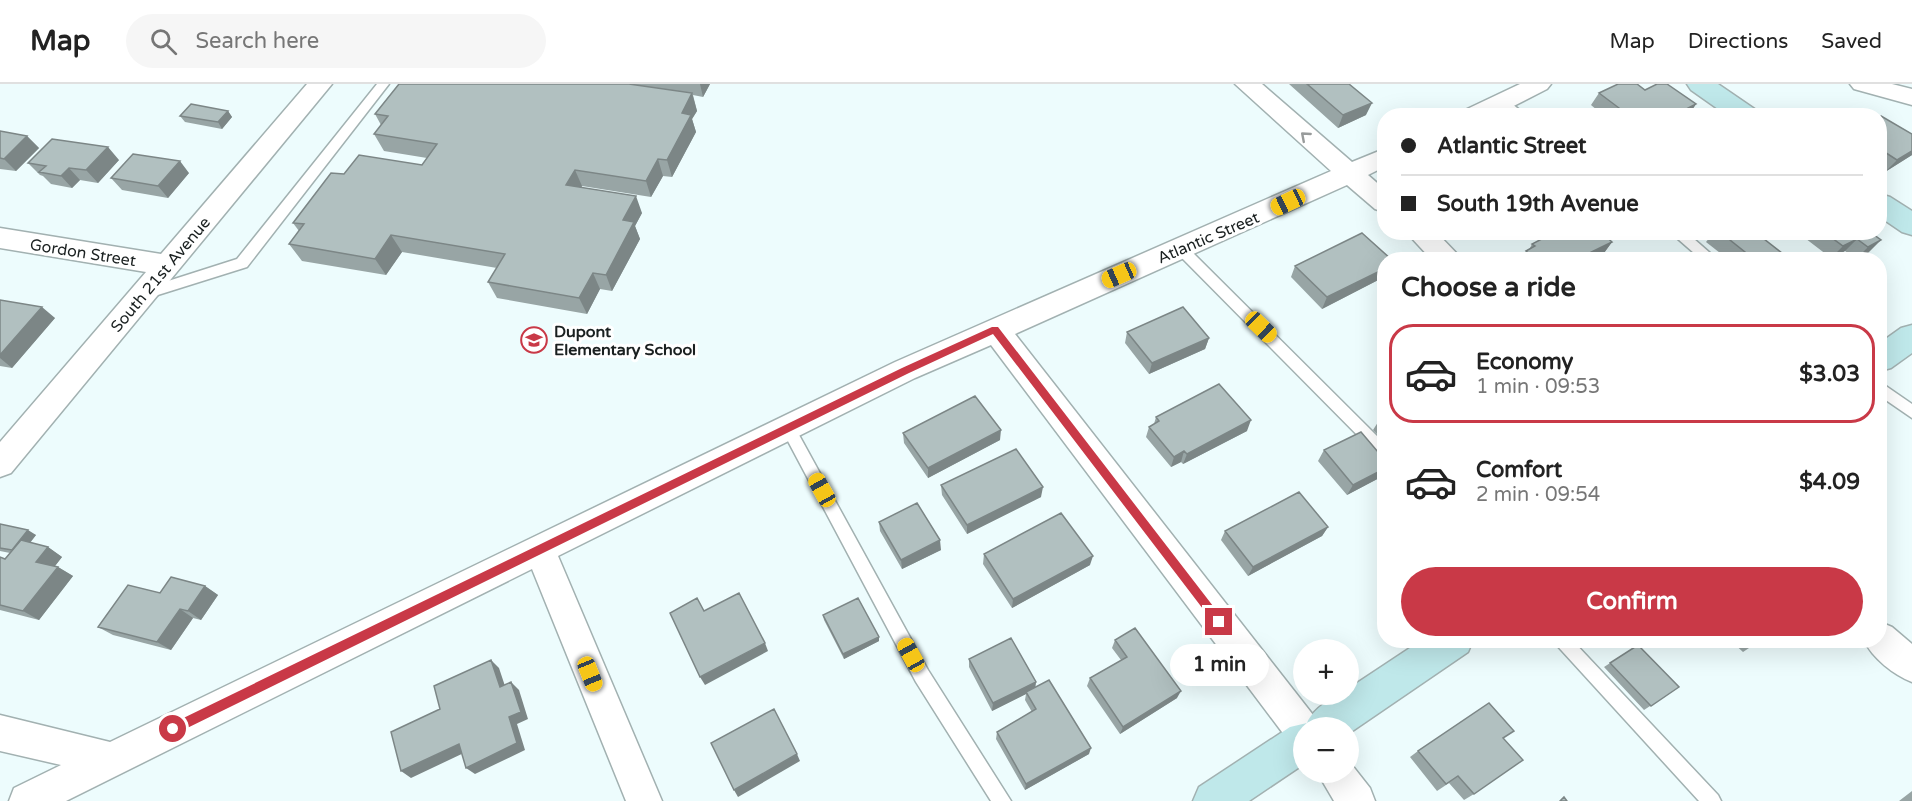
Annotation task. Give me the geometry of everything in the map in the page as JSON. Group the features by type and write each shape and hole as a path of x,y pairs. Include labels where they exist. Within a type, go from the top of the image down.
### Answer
{"street":[{"name":"South 21st Avenue","path":"6,450 142,295 320,84"},
{"path":"1247,84 1377,197"},
{"path":"1512,108 1539,84"},
{"path":"1700,84 1735,108"},
{"path":"1871,85 1912,97"},
{"name":"Atlantic Street","path":"27,801 995,329 1181,249 1377,160"},
{"path":"1887,209 1912,225"},
{"name":"Gordon Street","path":"0,238 167,265"},
{"path":"1428,240 1441,252"},
{"path":"995,329 1293,718"},
{"path":"1887,354 1912,338"},
{"path":"540,550 644,801"},
{"path":"1887,644 1912,666"},
{"path":"1340,717 1443,648"},
{"path":"0,734 112,760"},
{"path":"1213,801 1293,748"},
{"path":"1343,783 1357,801"}],"lane":[{"path":"142,295 242,263 383,84"},
{"path":"1686,240 1702,252"},
{"path":"1181,249 1377,445"},
{"path":"1887,393 1912,412"},
{"path":"788,428 922,676 1002,801"},
{"path":"1568,648 1712,801"}],"building":[{"path":"399,84 629,84 692,93 682,113 691,115 667,160 658,159 646,181 575,170 566,185 636,196 623,220 634,222 606,275 593,273 579,298 488,282 505,254 391,235 375,259 289,244 304,224 293,223 331,173 344,174 359,155 422,165 437,144 374,134 388,116 375,114"},
{"path":"1307,84 1349,84 1372,103 1343,115"},
{"path":"1618,84 1637,84 1645,90 1657,84 1667,84 1696,104 1688,108 1619,108 1599,93"},
{"path":"191,104 228,111 218,122 180,116"},
{"path":"1887,119 1912,134 1912,151 1897,160 1887,154"},
{"path":"0,131 27,136 4,159 0,158"},
{"path":"52,139 108,147 86,170 69,168 61,176 39,172 46,166 28,163"},
{"path":"133,154 180,161 158,186 111,178"},
{"path":"1362,233 1383,252 1377,252 1377,272 1327,297 1295,266"},
{"path":"1540,240 1610,240 1612,242 1591,252 1527,252 1535,246 1532,244"},
{"path":"1730,240 1765,240 1781,252 1745,252"},
{"path":"1835,240 1855,240 1843,246"},
{"path":"1858,240 1881,240 1868,247"},
{"path":"0,300 42,307 0,355"},
{"path":"1183,307 1209,338 1152,363 1127,332"},
{"path":"1219,384 1251,420 1187,454 1184,451 1174,457 1149,427 1159,421 1156,417"},
{"path":"975,396 1001,430 928,468 903,433"},
{"path":"1361,432 1377,451 1377,473 1353,485 1324,450"},
{"path":"1016,449 1043,487 967,525 941,485"},
{"path":"1299,492 1328,527 1253,567 1225,531"},
{"path":"917,503 940,540 901,560 879,522"},
{"path":"1061,513 1093,556 1013,599 984,554"},
{"path":"0,524 28,530 12,550 0,548"},
{"path":"21,540 48,547 36,562 58,567 23,611 0,605 0,557 5,559"},
{"path":"171,577 205,586 188,611 180,609 157,642 98,627 128,585 160,593"},
{"path":"739,593 765,643 700,677 670,613 697,598 704,611"},
{"path":"858,598 879,637 843,654 823,615"},
{"path":"1135,628 1181,691 1123,727 1090,678 1127,657 1115,640"},
{"path":"1011,638 1036,682 993,703 969,659"},
{"path":"1633,648 1641,648 1679,687 1651,706 1610,663"},
{"path":"491,660 500,687 511,682 521,712 509,717 517,743 466,768 459,744 401,771 391,732 440,709 434,686"},
{"path":"1049,680 1091,748 1026,784 997,732 1036,709 1026,692"},
{"path":"1489,703 1514,731 1503,738 1523,760 1474,794 1458,776 1446,784 1418,751"},
{"path":"774,709 797,754 734,790 711,743"}],"place":[{"name":"Dupont Elementary School","path":"534,340"}],"route":[{"path":"173,729 905,370 995,329 1219,622"}]}
